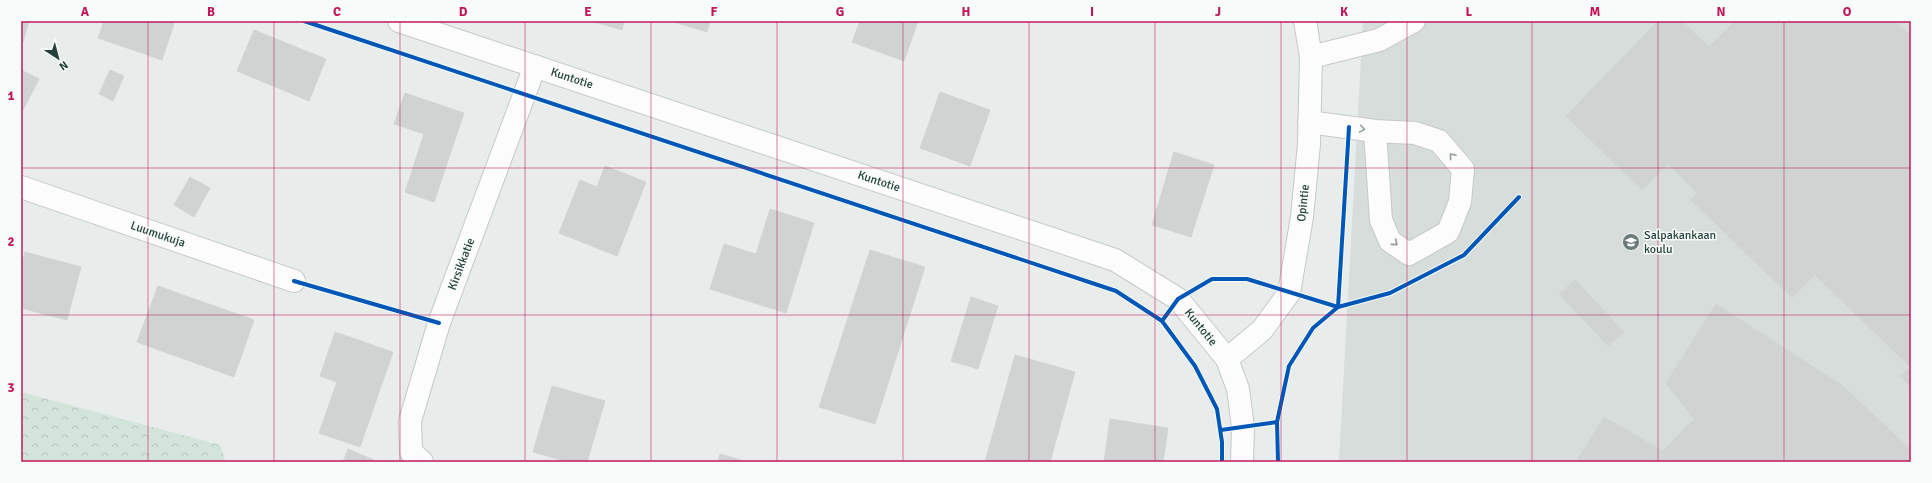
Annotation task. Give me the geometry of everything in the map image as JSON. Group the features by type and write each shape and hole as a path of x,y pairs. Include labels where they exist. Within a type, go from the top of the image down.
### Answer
{"street":[{"name":"Kuntotie","path":"399,21 1115,260 1178,299 1227,359 1238,389 1243,427 1242,462"},
{"name":"Opintie","path":"1227,359 1262,330 1289,293 1302,217 1309,144 1311,57 1305,21"},
{"path":"1311,57 1379,40 1414,21"},
{"name":"Kirsikkatie","path":"422,462 411,452 410,421 439,323 535,66"},
{"path":"1309,122 1375,131 1415,132 1440,141 1462,169 1460,202 1448,232 1409,254 1390,241 1381,220 1375,131"},
{"name":"Luumukuja","path":"21,188 294,281"}],"shaded area":[{"name":"Salpakankaan koulu","path":"1363,21 1911,21 1911,462 1339,462"}],"green space":[{"path":"21,392 220,445 226,462 21,462"}],"building":[{"path":"21,21 29,21 23,42 21,41"},
{"path":"104,21 175,21 162,60 98,38"},
{"path":"591,21 624,21 622,30"},
{"path":"671,21 710,21 707,32"},
{"path":"860,21 918,21 904,61 852,42"},
{"path":"1658,21 1682,21 1709,47 1735,21 1895,21 1911,36 1911,39 1904,46 1911,53 1911,387 1900,376 1910,367 1815,275 1792,298 1691,200 1697,193 1668,164 1642,190 1566,116"},
{"path":"254,30 326,59 309,101 237,71"},
{"path":"1911,39 1911,53 1904,46"},
{"path":"21,70 39,79 21,114"},
{"path":"110,70 124,76 113,101 99,94"},
{"path":"940,92 990,110 970,166 920,148"},
{"path":"405,93 464,113 434,202 405,192 424,134 394,124"},
{"path":"1174,152 1214,165 1191,237 1152,225"},
{"path":"605,166 646,182 617,256 559,233 580,180 597,187"},
{"path":"190,177 210,188 194,217 174,205"},
{"path":"770,209 814,223 786,313 710,289 724,244 756,254"},
{"path":"870,250 925,267 875,424 819,407"},
{"path":"25,252 81,267 67,320 21,308 21,266"},
{"path":"1575,280 1624,332 1608,346 1559,294"},
{"path":"158,286 254,320 234,377 137,342"},
{"path":"971,297 998,306 978,369 951,361"},
{"path":"1716,304 1843,386 1911,450 1911,459 1908,462 1576,462 1604,417 1663,451 1694,419 1666,383"},
{"path":"335,332 393,352 360,447 319,433 337,382 320,376"},
{"path":"1015,355 1075,372 1050,462 985,462"},
{"path":"552,386 605,401 587,462 568,462 533,452"},
{"path":"1110,419 1168,428 1163,462 1104,462"},
{"path":"348,449 374,460 373,462 343,462"},
{"path":"720,454 747,462 718,462"}],"cycle path":[{"path":"304,21 1116,291 1162,321 1178,299 1212,279 1247,279 1338,307 1390,293 1464,255 1519,197"},
{"path":"1278,462 1277,422 1289,366 1313,328 1338,307 1349,127"},
{"path":"294,281 439,323"},
{"path":"1162,321 1195,366 1217,409 1222,442 1222,462"},
{"path":"1221,430 1277,422"}],"place":[{"name":"Salpakankaan koulu","path":"1631,242"}]}
